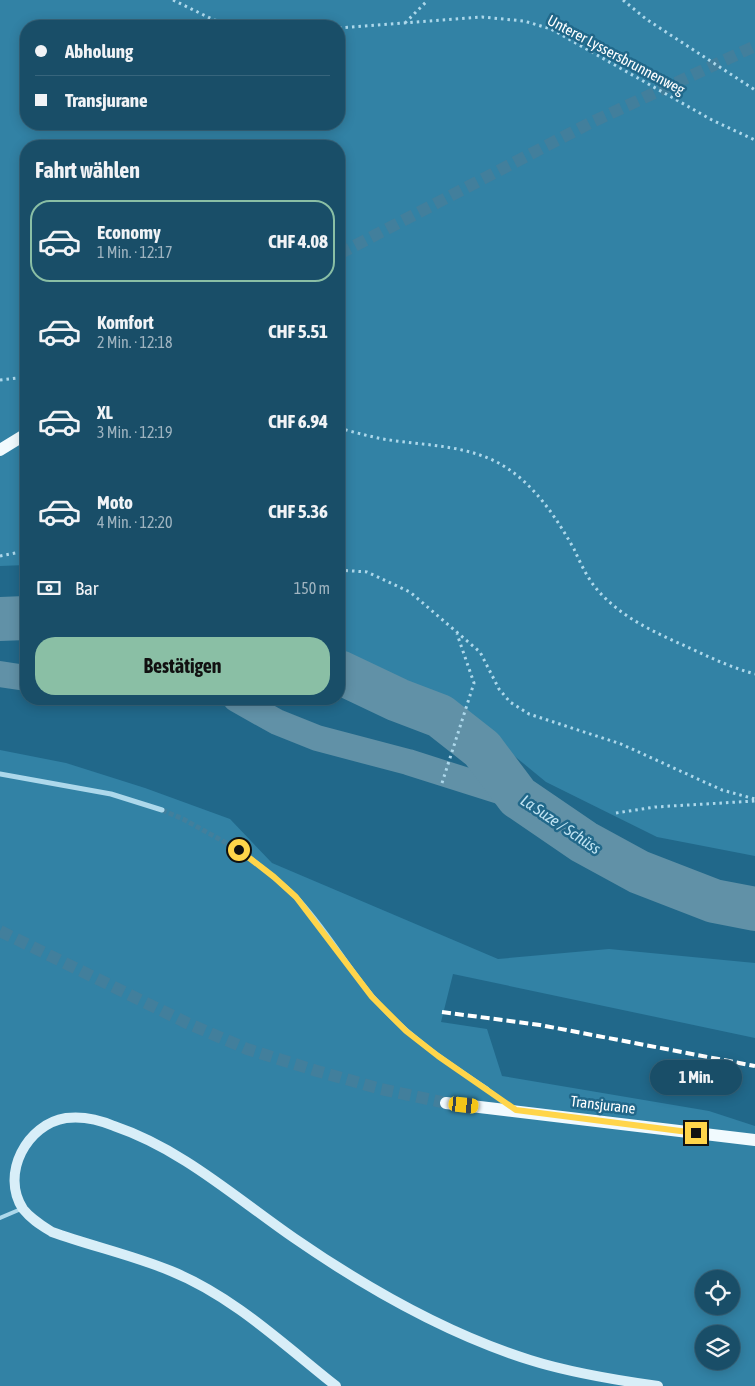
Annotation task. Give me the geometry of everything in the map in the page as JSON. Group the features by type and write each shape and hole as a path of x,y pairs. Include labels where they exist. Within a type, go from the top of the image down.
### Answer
{"main road":[{"path":"0,450 20,438"},
{"name":"Transjurane","path":"446,1103 755,1140"}],"street":[{"path":"0,774 111,794 162,810"},
{"path":"239,850 296,897 372,997 406,1031 438,1056 487,1089"},
{"path":"336,1386 236,1307 204,1287 172,1271 52,1232 35,1222 22,1208 15,1188 15,1168 22,1148 35,1133 50,1123 66,1118 85,1118 114,1125 151,1141 185,1160 295,1238 350,1274 410,1308 465,1335 530,1360 614,1379 658,1386"}],"lane":[{"path":"487,1089 516,1110"},
{"path":"0,1218 22,1208"}],"path":[{"path":"173,0 214,20"},
{"path":"405,23 428,0"},
{"path":"624,0 646,19 755,90"},
{"name":"Unterer Lyssersbrunnenweg","path":"345,28 482,17 524,21 551,29 712,120 755,140"},
{"path":"0,380 20,378"},
{"path":"345,430 383,439 468,451 488,457 526,482 554,516 591,582 604,597 644,627 733,668 755,674"},
{"path":"0,556 20,552"},
{"path":"345,570 368,572 410,592 480,652 499,689 510,702 529,714 621,744 722,790 755,800"},
{"path":"442,783 474,683 457,634"},
{"path":"616,813 655,807 755,800"}],"shaded area":[{"path":"0,0 755,0 755,856 657,837 546,782 484,731 399,679 345,652 345,140 20,140 20,565 0,566"},
{"path":"0,750 66,763 145,788 230,819 272,863 498,959 609,949 755,963 755,1038 453,974 441,1022 487,1029 502,1076 709,1111 755,1126 755,1386 0,1386"}],"waterway":[{"name":"La Suze / Schüss","path":"0,619 20,618"},
{"path":"0,674 20,677"},
{"name":"La Suze / Schüss","path":"345,675 398,700 440,716 482,749 518,797 584,842 639,872 714,901 755,909"},
{"path":"247,705 277,722 317,738 408,762 518,797"}],"tunnel":[{"path":"345,251 590,123 755,46"},
{"path":"162,810 183,819 239,850"},
{"path":"0,931 187,1023 247,1049 381,1089 446,1103"}],"railway":[{"path":"442,1012 540,1025 755,1066"}],"route":[{"path":"239,850 296,897 372,997 406,1031 438,1056 516,1110 696,1133"}]}
